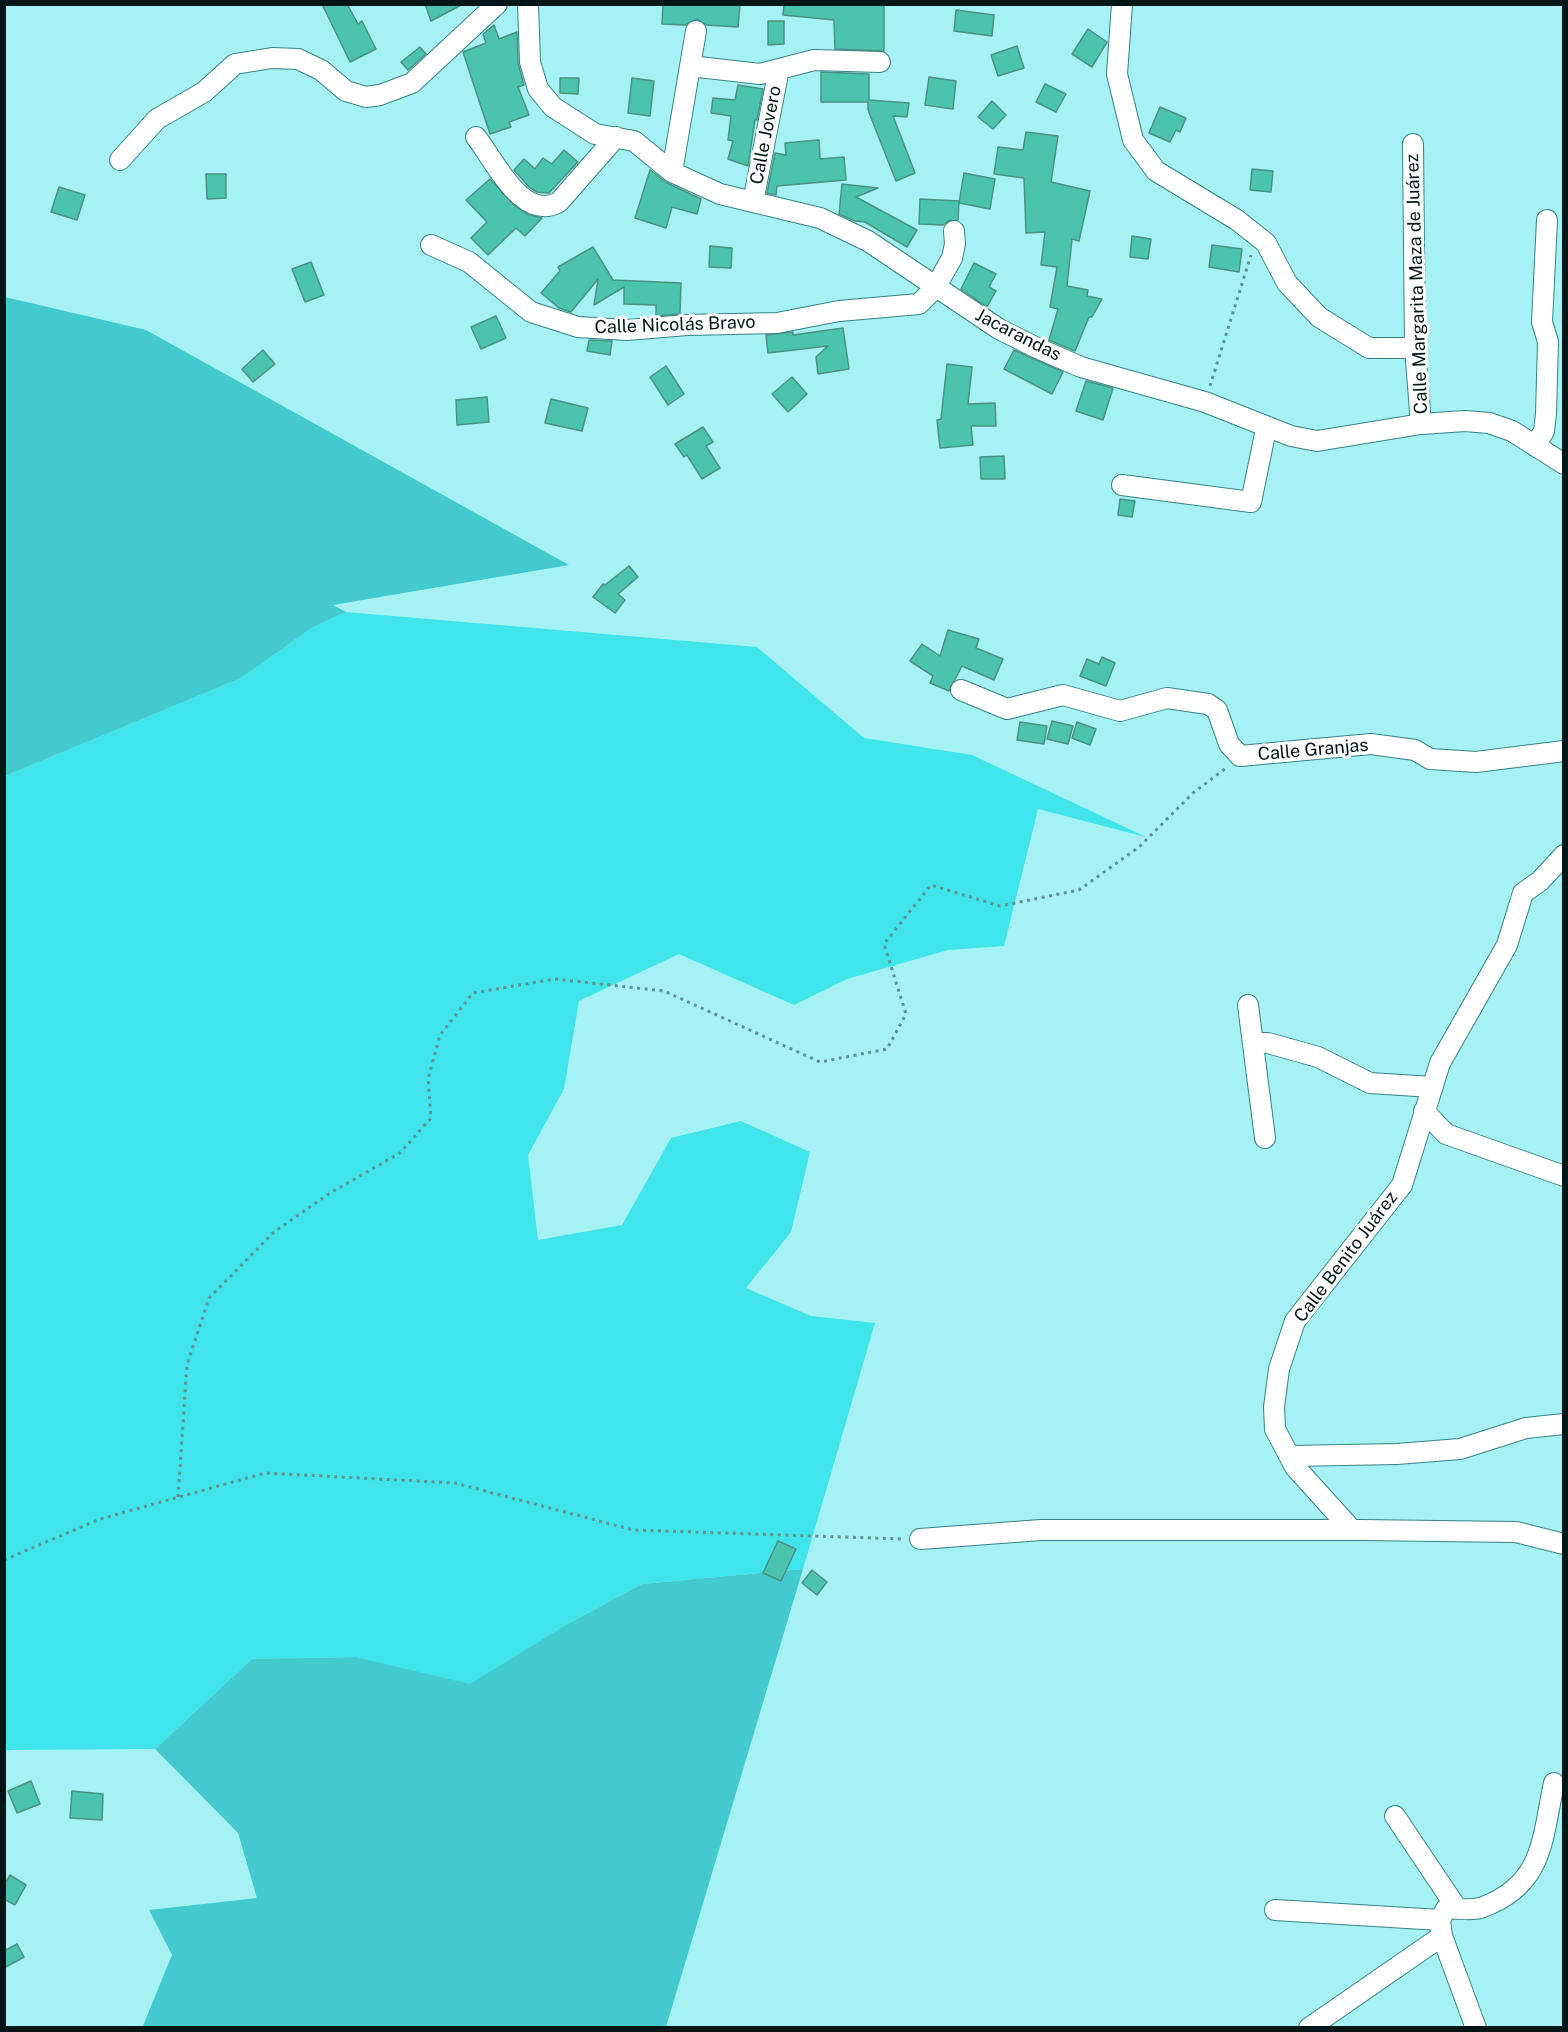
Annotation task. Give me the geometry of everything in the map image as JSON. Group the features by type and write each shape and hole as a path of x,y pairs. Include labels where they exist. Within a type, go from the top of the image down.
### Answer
{"street":[{"path":"120,160 157,119 204,92 235,64 273,58 298,59 321,70 346,91 366,97 380,95 412,83 497,4"},
{"name":"Jacarandas","path":"528,4 530,62 538,89 553,107 595,134 634,141 672,172 720,194 820,218 868,241 935,288 999,328 1072,363 1205,402 1266,429 1317,441 1421,424 1465,421 1489,423 1512,431 1563,464"},
{"path":"1122,4 1117,74 1133,140 1156,171 1237,220 1266,243 1287,283 1319,317 1369,348 1415,348"},
{"path":"672,172 696,31"},
{"path":"690,66 760,74 814,60 880,62"},
{"name":"Calle Jovero","path":"753,202 779,69"},
{"path":"476,137 491,156 509,187 538,207 549,207 559,202 616,137"},
{"name":"Calle Margarita Maza de Juárez","path":"1413,144 1415,348 1421,424"},
{"path":"1535,446 1544,431 1556,339 1542,322 1547,220"},
{"path":"935,288 952,258 955,244 954,231"},
{"name":"Calle Nicolás Bravo","path":"431,245 469,262 531,312 578,327 627,330 687,325 777,323 838,311 919,304 935,288"},
{"path":"1122,486 1251,502 1266,429"},
{"path":"961,690 1007,709 1063,695 1120,711 1167,698 1208,704 1217,710 1229,744 1240,756"},
{"name":"Calle Granjas","path":"1240,756 1371,744 1415,750 1430,759 1476,762 1563,751"},
{"name":"Calle Benito Juárez","path":"1352,1530 1295,1467 1275,1429 1274,1407 1279,1369 1295,1321 1401,1185 1440,1063 1507,945 1524,893 1540,881 1563,855"},
{"path":"1248,1005 1265,1138"},
{"path":"1252,1043 1268,1043 1318,1057 1370,1083 1432,1087"},
{"path":"1424,1111 1446,1134 1563,1176"},
{"path":"1291,1456 1397,1454 1460,1449 1526,1428 1563,1424"},
{"path":"920,1539 1041,1530 1352,1530 1516,1532 1563,1544"},
{"path":"1476,2028 1441,1928 1446,1909 1481,1908 1520,1886 1538,1859 1554,1783"},
{"path":"1395,1816 1456,1907"},
{"path":"1275,1910 1441,1928"},
{"path":"1309,2028 1441,1928"}],"path":[{"path":"1205,402 1251,253 1266,243"},
{"name":"Calle Granjas","path":"178,1497 187,1365 209,1298 274,1232 330,1193 400,1153 431,1118 428,1079 440,1035 473,993 555,979 664,991 820,1062 887,1049 906,1014 884,944 931,885 1000,906 1079,890 1138,847 1193,793 1240,756"},
{"path":"4,1560 100,1519 265,1473 455,1483 633,1530 920,1539"}],"shaded area":[{"path":"5,297 146,330 569,565 333,605 346,612 313,627 241,678 5,776"},
{"path":"346,612 757,647 864,738 972,755 1146,837 1038,809 1004,946 948,950 847,979 794,1005 679,954 579,1001 564,1089 528,1155 538,1240 622,1225 671,1138 741,1121 810,1152 791,1232 746,1288 811,1316 875,1323 803,1569 642,1584 564,1626 470,1685 356,1657 252,1659 155,1749 5,1750 5,776 241,678 313,627"},
{"path":"803,1569 666,2027 142,2028 172,1955 149,1910 257,1898 238,1833 155,1749 252,1659 356,1657 470,1684 564,1626 642,1584"}],"building":[{"path":"322,4 347,4 358,24 362,21 376,49 350,62"},
{"path":"425,4 463,4 431,21"},
{"path":"663,4 740,4 738,27 706,25 697,19 686,25 662,24"},
{"path":"784,4 884,4 884,51 835,49 834,20 783,15"},
{"path":"956,10 994,15 992,36 954,31"},
{"path":"768,21 784,21 784,44 768,45"},
{"path":"494,25 499,39 517,32 518,63 524,85 518,87 529,115 509,122 511,127 490,134 463,52 486,43 483,34"},
{"path":"1088,29 1107,42 1092,67 1072,54"},
{"path":"1017,46 1024,68 998,76 991,55"},
{"path":"420,47 426,54 408,70 401,62"},
{"path":"821,72 869,74 869,100 909,103 907,117 893,116 915,173 896,181 868,110 868,102 821,102"},
{"path":"929,77 956,81 953,109 925,105"},
{"path":"560,78 579,78 578,94 560,93"},
{"path":"632,78 654,81 650,116 628,113"},
{"path":"1045,84 1066,94 1056,112 1036,102"},
{"path":"738,85 763,89 757,120 755,120 748,166 728,159 733,141 728,140 731,116 711,113 713,98 735,100"},
{"path":"992,101 1006,115 993,129 978,117"},
{"path":"1160,107 1186,118 1180,132 1176,130 1170,142 1149,133"},
{"path":"1026,132 1058,136 1051,182 1090,191 1079,241 1072,239 1067,286 1088,290 1087,296 1102,299 1092,317 1089,317 1075,351 1049,340 1058,309 1050,307 1057,267 1041,265 1045,232 1026,233 1024,178 994,174 998,147 1023,150"},
{"path":"819,140 820,159 844,157 846,180 777,186 776,195 767,193 775,153 786,155 785,143"},
{"path":"564,150 578,162 549,193 537,192 529,187 514,170 524,159 535,169 543,158 552,164"},
{"path":"1252,169 1273,171 1271,192 1250,190"},
{"path":"650,170 667,183 701,199 697,214 672,207 666,228 635,218"},
{"path":"964,173 995,179 990,209 959,203"},
{"path":"206,174 226,174 226,198 207,199"},
{"path":"490,179 515,206 527,214 542,218 525,236 516,228 488,255 471,238 487,222 466,200"},
{"path":"842,184 878,188 856,197 917,230 907,247 865,222 855,221 839,214"},
{"path":"59,187 85,195 77,220 51,212"},
{"path":"920,199 959,201 958,220 948,221 943,225 919,224"},
{"path":"1132,236 1151,239 1148,259 1130,257"},
{"path":"1212,245 1242,249 1239,272 1209,267"},
{"path":"710,246 732,248 731,268 709,267"},
{"path":"593,247 613,280 681,283 680,314 656,316 656,305 624,304 624,287 594,305 598,279 571,312 559,308 541,293 560,271 558,267"},
{"path":"311,262 324,295 305,302 292,269"},
{"path":"974,263 996,274 989,287 996,291 987,307 961,289"},
{"path":"496,316 506,338 481,349 471,327"},
{"path":"843,328 849,369 818,374 816,357 828,346 768,353 766,335 793,332 793,335"},
{"path":"589,340 612,341 610,355 587,351"},
{"path":"263,350 275,364 253,382 242,369"},
{"path":"1014,350 1063,372 1052,394 1004,369"},
{"path":"947,364 972,367 968,404 995,403 996,426 971,426 973,445 940,448 937,420 941,419"},
{"path":"666,366 684,394 668,405 650,377"},
{"path":"792,377 807,394 788,412 772,394"},
{"path":"1086,381 1113,388 1103,420 1076,411"},
{"path":"487,397 489,422 457,425 456,400"},
{"path":"551,399 588,408 582,431 545,423"},
{"path":"703,427 713,442 706,446 720,468 702,479 687,455 684,457 675,444"},
{"path":"1004,456 1005,479 981,479 980,457"},
{"path":"1120,499 1135,501 1132,517 1118,515"},
{"path":"629,566 638,577 618,594 625,600 615,613 593,597 603,584 605,585"},
{"path":"948,630 979,639 976,648 1003,659 994,680 962,666 949,691 930,683 933,676 910,661 922,644 940,656"},
{"path":"1102,657 1115,663 1106,686 1080,676 1087,659 1099,664"},
{"path":"1052,721 1073,726 1068,744 1047,739"},
{"path":"1020,722 1047,726 1044,744 1017,740"},
{"path":"1077,722 1096,729 1090,745 1072,738"},
{"path":"778,1541 796,1549 781,1581 763,1573"},
{"path":"812,1570 827,1582 817,1595 802,1583"},
{"path":"31,1781 40,1804 17,1813 8,1791"},
{"path":"72,1791 103,1794 102,1820 70,1818"},
{"path":"10,1875 26,1885 15,1905 4,1899 4,1885"},
{"path":"17,1944 24,1957 4,1968 4,1951"}]}
